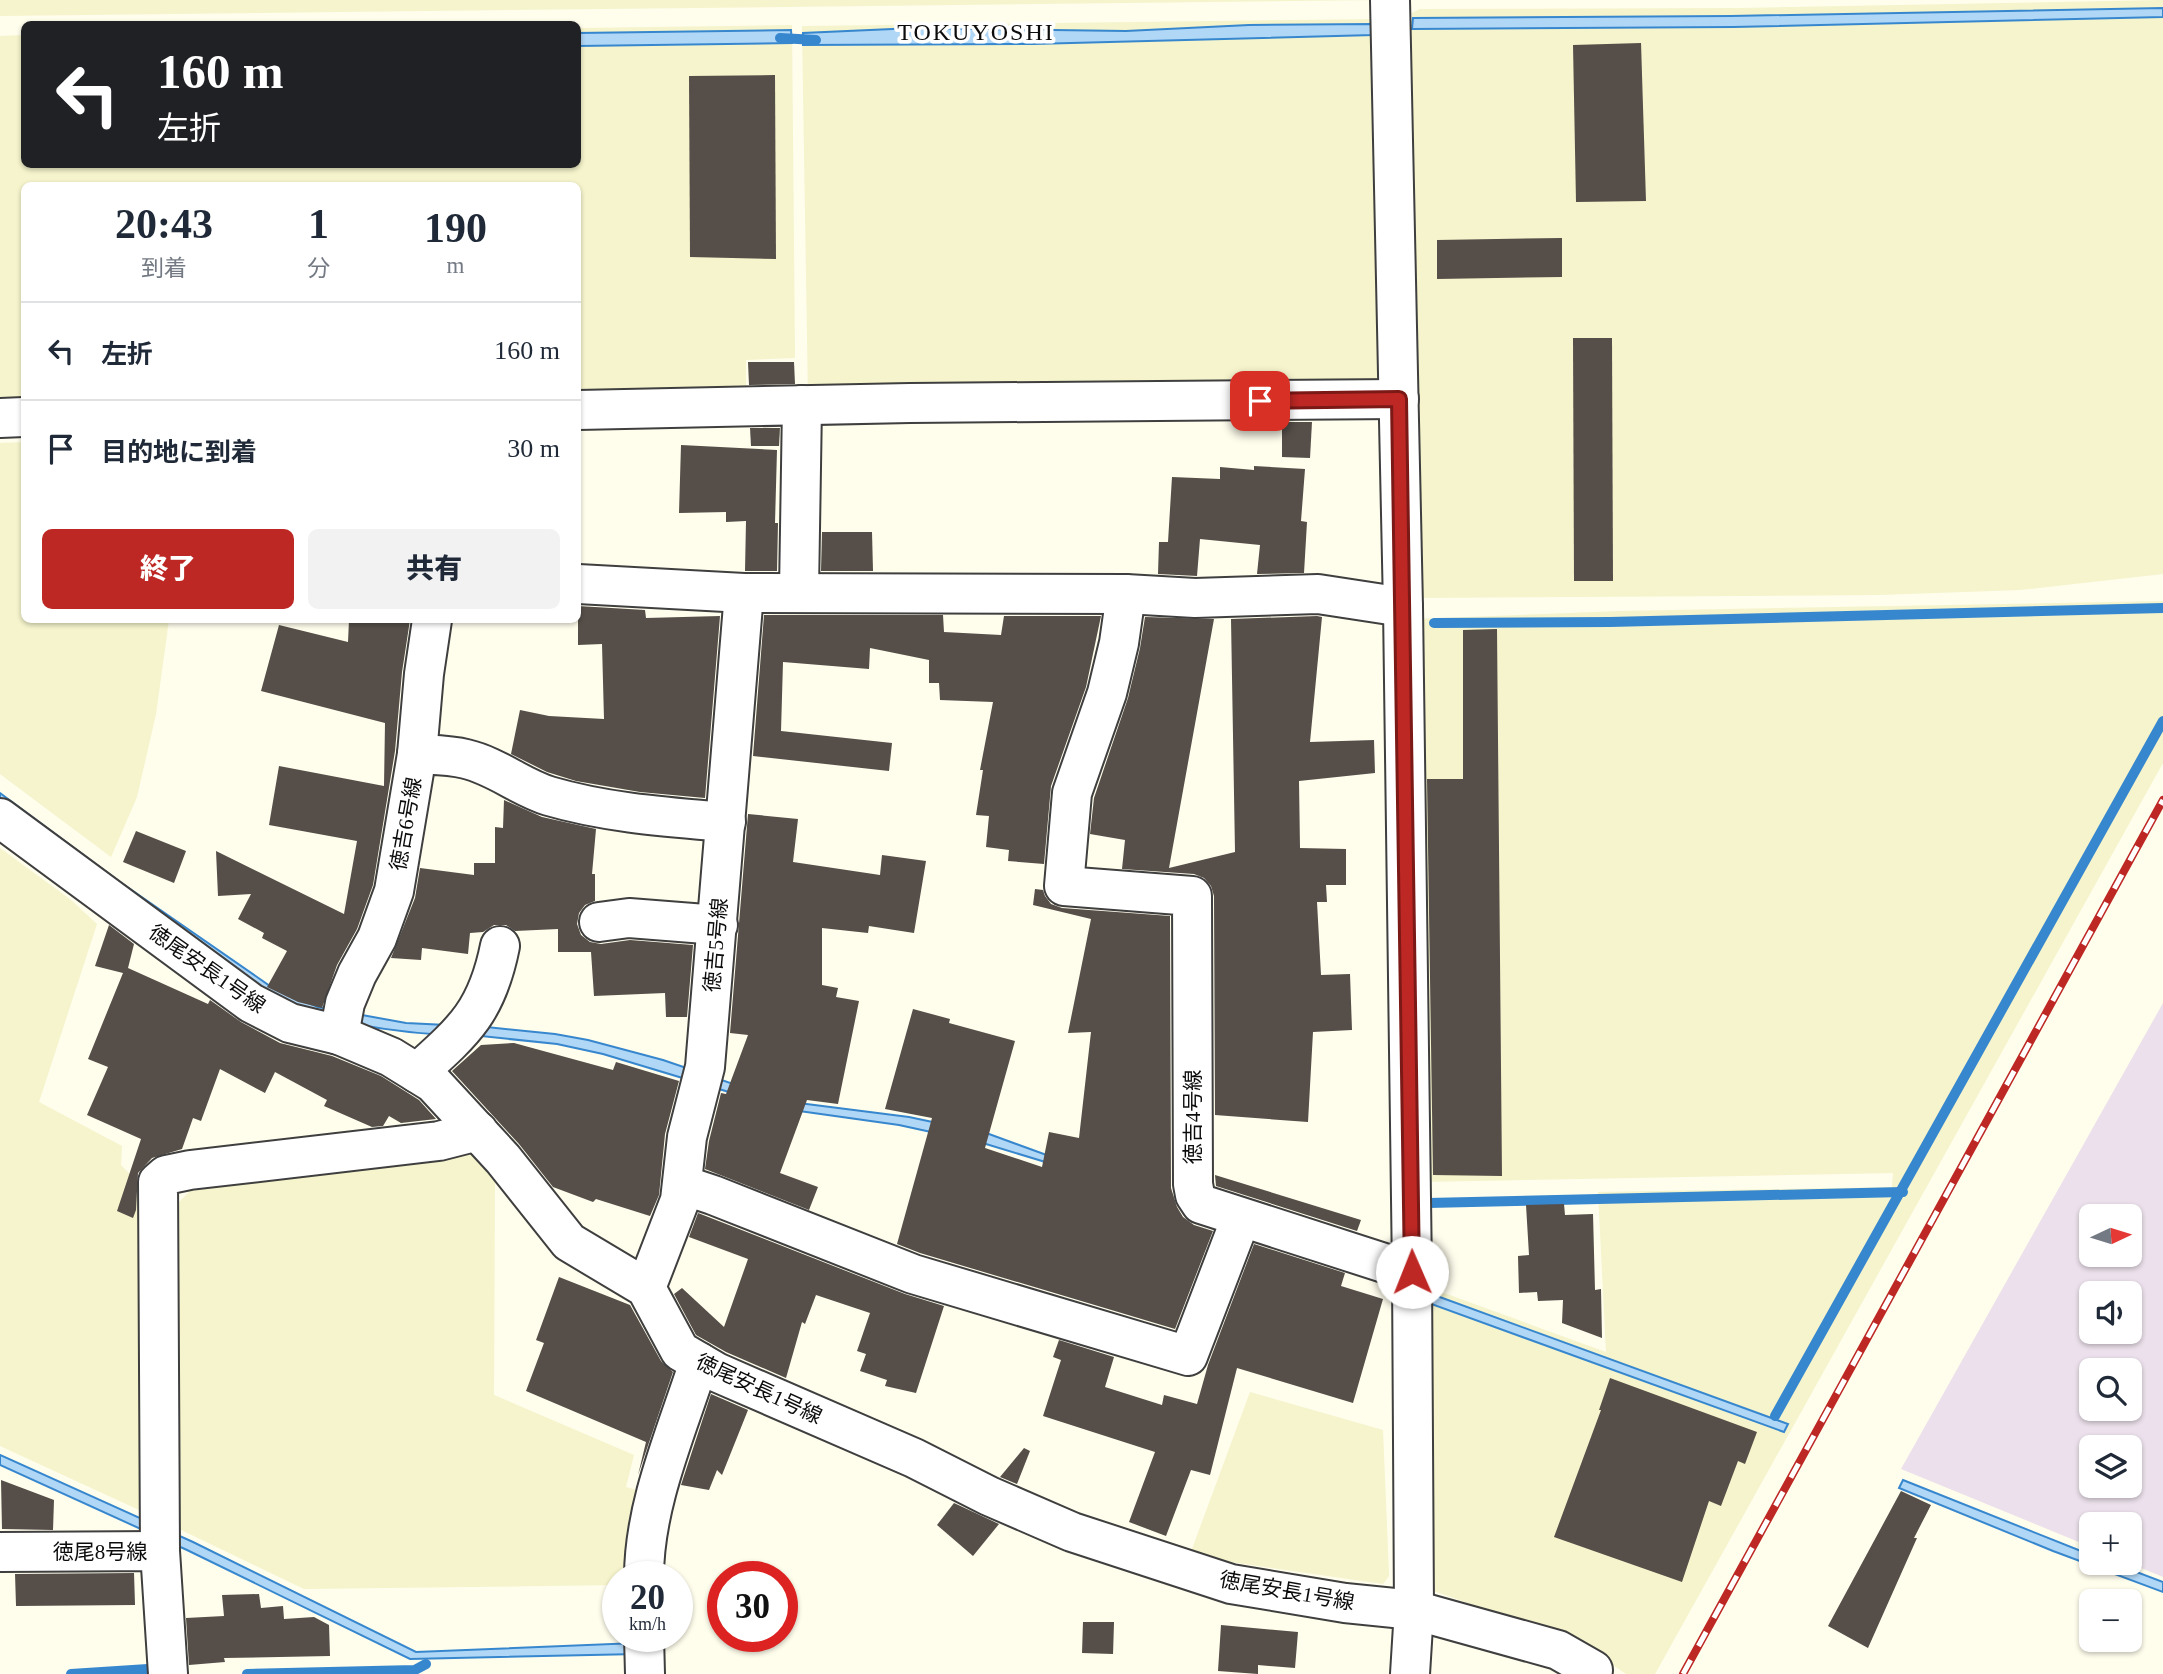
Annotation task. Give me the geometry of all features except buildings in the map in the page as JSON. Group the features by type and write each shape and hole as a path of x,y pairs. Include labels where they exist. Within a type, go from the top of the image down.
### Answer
{"street":[{"path":"1390,0 1403,607 1412,1272 1414,1610 1410,1674"},
{"path":"581,410 1399,399"},
{"path":"799,591 802,405"},
{"path":"0,418 21,417"},
{"path":"581,584 744,593 799,591 1126,594 1195,598 1318,594 1403,607"},
{"name":"徳吉5号線","path":"646,1289 680,1200 687,1138 705,1067 744,593"},
{"name":"徳吉4号線","path":"1126,594 1119,643 1107,693 1072,793 1065,886 1192,896 1195,1195 1201,1204 1412,1272"},
{"path":"417,754 432,623"},
{"name":"徳吉6号線","path":"339,1035 345,1003 377,938 394,891 417,754 466,759 489,767 547,796 575,803 627,813 726,822"},
{"name":"徳尾安長1号線","path":"0,818 251,1003 290,1023 339,1035 391,1057 433,1083 503,1159 569,1242 646,1289 680,1351 716,1373 914,1458 989,1496 1072,1532 1231,1584 1345,1603 1414,1610 1558,1650 1594,1670"},
{"path":"599,922 629,918 718,925"},
{"path":"417,1073 468,1026 485,998 500,946"},
{"path":"160,1551 158,1182 166,1175 190,1170 439,1141 478,1131"},
{"path":"682,1185 913,1274 1188,1356 1241,1218"},
{"path":"644,1561 645,1545 659,1486 699,1362"},
{"name":"徳尾8号線","path":"0,1552 160,1551 168,1674"},
{"path":"644,1652 645,1674"}],"shaded area":[{"path":"2163,1003 2163,1577 2142,1568 2142,1512 2079,1512 2079,1542 1901,1469"}],"green space":[{"path":"0,0 1381,0 0,16"},
{"path":"2163,0 2163,574 2020,590 1879,595 1412,598 1403,31 1411,31 1412,13 1420,9 1742,8"},
{"path":"1382,19 1389,391 808,398 802,26"},
{"path":"792,25 795,358 746,360 746,399 581,402 581,182 21,182 21,410 0,410 0,36 21,35 21,168 581,168 581,28"},
{"path":"21,442 21,623 169,623 156,714 137,797 111,857 0,774 0,443"},
{"path":"2163,601 2163,763 1655,1674 1626,1674 1591,1650 1547,1631 1428,1589 1422,1285 1606,1352 1598,1192 1892,1187 1893,1173 1421,1182 1413,619 1621,611"},
{"path":"0,848 71,900 97,924 39,1102 122,1146 121,1165 144,1189 150,1515 0,1446"},
{"path":"474,1149 495,1178 494,1395 634,1455 626,1487 647,1493 637,1561 602,1561 602,1585 304,1589 173,1526 178,1203 190,1191"},
{"path":"1250,1392 1383,1430 1389,1576 1383,1584 1196,1557 1192,1549"}],"water":[{"path":"2163,8 2163,17 1733,27 1412,29 1413,18 1731,16"},
{"path":"1372,24 1373,35 1033,44 803,45 803,33 915,28 1126,31 1249,25"},
{"path":"791,30 792,43 581,46 581,33"},
{"path":"0,793 120,882 270,986 318,1007 406,1023 446,1025 445,1035 363,1025 282,1006 0,805"},
{"path":"477,1026 588,1040 663,1060 783,1101 909,1117 989,1134 1118,1181 1113,1189 1042,1161 986,1144 899,1125 785,1109 603,1054 557,1044 471,1035"},
{"path":"1426,1292 1788,1424 1784,1432 1423,1301"},
{"path":"0,1455 193,1542 416,1652 602,1644 602,1652 637,1654 410,1659 187,1550 0,1465"},
{"path":"1903,1480 2079,1550 2079,1561 2053,1551 1899,1488"},
{"path":"2142,1574 2163,1582 2163,1592 2117,1575"}],"waterway":[{"path":"780,38 816,40"},
{"path":"1434,623 1610,622 2163,608"},
{"path":"1775,1416 2163,721"},
{"path":"1428,1203 1903,1192"},
{"path":"247,1674 415,1670 426,1664"},
{"path":"71,1674 148,1669"}],"railway":[{"path":"1683,1674 2163,800"}],"district":[{"name":"TOKUYOSHI","path":"976,32"}],"route":[{"path":"1260,401 1399,399 1412,1272"}]}
